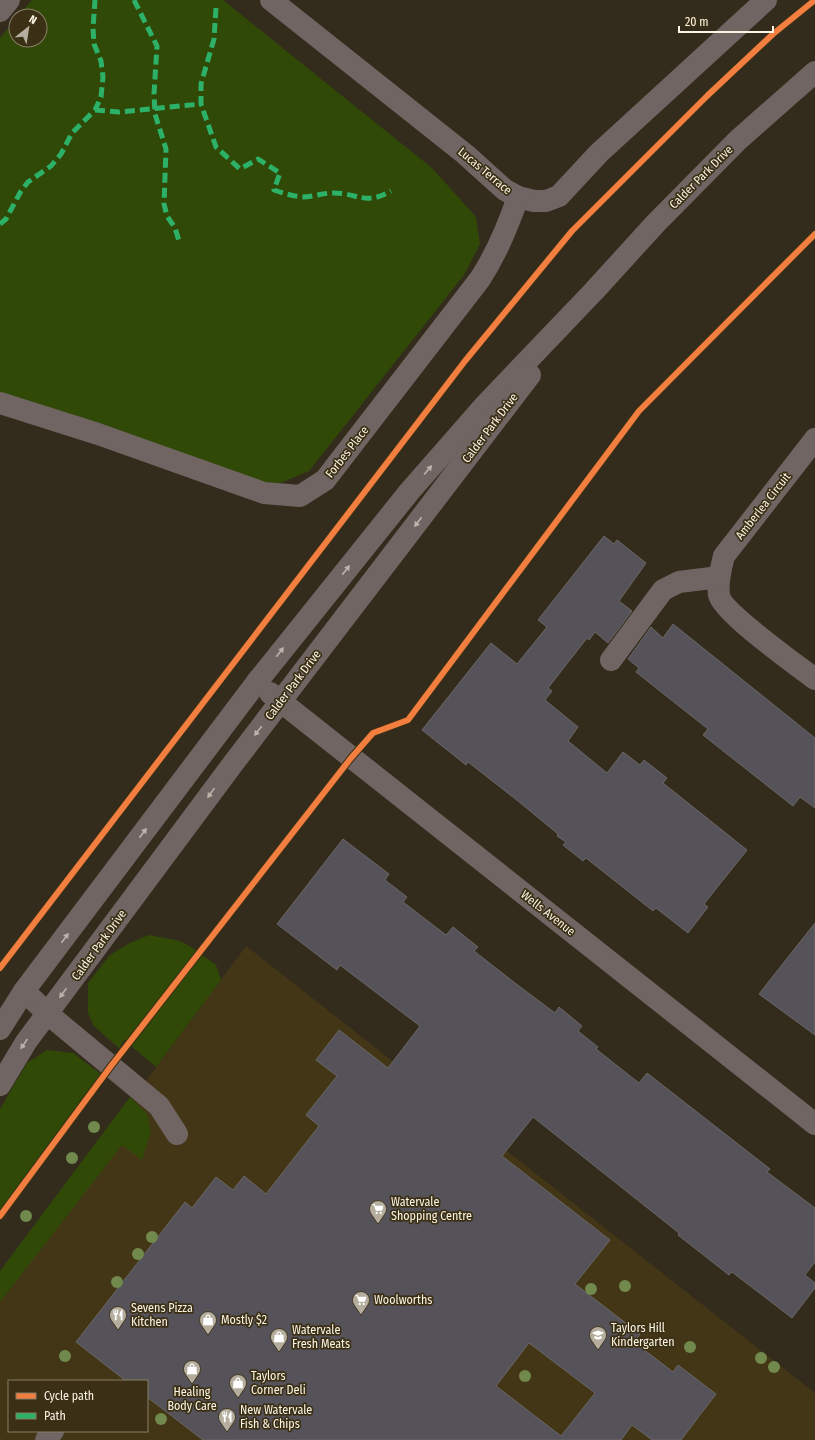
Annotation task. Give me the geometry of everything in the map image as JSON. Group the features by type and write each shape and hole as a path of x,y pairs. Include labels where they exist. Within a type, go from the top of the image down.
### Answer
{"street":[{"path":"0,11 9,0"},
{"name":"Lucas Terrace","path":"271,0 465,154 505,190 518,197 534,202 546,201 558,196 599,153 766,0"},
{"name":"Calder Park Drive","path":"0,1029 24,991 256,682 409,492 486,404 594,291 656,223 738,140 815,72"},
{"name":"Forbes Place","path":"0,403 98,434 264,493 300,496 325,480 480,279 510,222 518,197"},
{"name":"Calder Park Drive","path":"0,1085 26,1042 281,701 594,291"},
{"name":"Amberlea Circuit","path":"815,439 724,556 719,577 719,596 733,614 815,679"},
{"path":"611,660 663,590 679,582 719,577"},
{"name":"Wells Avenue","path":"256,682 815,1124"},
{"path":"24,991 48,1014 159,1106 177,1134"},
{"path":"46,1440 52,1432"}],"shaded area":[{"name":"Watervale Shopping Centre","path":"246,946 815,1393 815,1440 0,1440 0,1278"}],"green space":[{"path":"32,0 223,0 432,168 476,217 480,244 464,275 309,471 280,483 256,482 0,399 0,38 8,28 8,48 48,48 48,8 25,8"},
{"path":"149,935 180,941 191,947 216,965 221,980 156,1067 124,1040 119,1048 94,1026 88,1013 88,983 110,955 130,943"},
{"path":"47,1050 73,1053 101,1074 0,1212 0,1109 27,1063"},
{"path":"130,1097 147,1114 151,1131 142,1160 122,1145 0,1302 0,1271"}],"building":[{"path":"604,536 614,544 617,540 646,563 619,601 632,611 608,643 595,632 589,640 587,638 548,688 552,691 545,700 578,727 568,741 607,773 623,752 640,765 644,760 667,778 663,783 747,850 704,904 708,907 688,933 656,908 653,911 586,858 583,861 563,845 566,842 557,836 558,834 518,801 468,762 466,765 422,730 491,643 517,664 547,627 538,620"},
{"path":"673,624 815,738 815,808 800,797 793,806 703,735 708,729 636,672 639,668 628,659 651,627 663,638"},
{"name":"Watervale Shopping Centre","path":"343,839 389,874 385,880 407,897 403,902 446,935 453,927 478,947 474,951 515,983 555,1013 559,1007 582,1026 578,1031 598,1047 596,1049 639,1083 647,1073 770,1169 767,1172 815,1208 815,1262 805,1275 815,1283 815,1288 792,1318 732,1272 729,1275 678,1235 679,1233 533,1117 502,1156 610,1240 575,1284 640,1334 634,1342 673,1372 678,1365 716,1394 681,1440 652,1440 632,1425 621,1440 203,1440 148,1398 148,1380 125,1380 76,1342 185,1202 192,1208 216,1177 233,1190 244,1176 266,1194 319,1126 306,1115 337,1076 316,1060 339,1030 388,1068 420,1026 340,965 337,970 277,924","holes":["529,1343 595,1393 561,1436 496,1386"]},
{"path":"815,923 815,1035 759,994"}],"marked path":[{"path":"0,224 6,219 21,191 28,182 51,166 61,154 72,133 95,110 101,97 103,77 101,61 94,44 93,28 95,0"},
{"path":"134,0 157,46 154,94 155,114 166,149 164,204 167,216 175,228 180,244"},
{"path":"216,8 214,39 201,84 201,104 216,147 240,169 258,159 280,173 274,190 291,195 306,197 333,193 362,198 374,198 391,191"},
{"path":"95,110 119,112 201,104"}],"cycle path":[{"path":"0,968 465,361 572,231 707,96 773,34 815,0"},
{"path":"0,1216 111,1066 351,758 373,733 408,720 639,411 815,234"}],"place":[{"name":"Watervale Shopping Centre","path":"378,1224"},
{"name":"Woolworths","path":"361,1315"},
{"name":"Sevens Pizza Kitchen","path":"118,1330"},
{"name":"Mostly $2","path":"208,1335"},
{"name":"Taylors Hill Kindergarten","path":"598,1350"},
{"name":"Watervale Fresh Meats","path":"279,1352"},
{"name":"Healing Body Care","path":"192,1384"},
{"name":"Taylors Corner Deli","path":"238,1398"},
{"name":"New Watervale Fish & Chips","path":"227,1432"}]}
